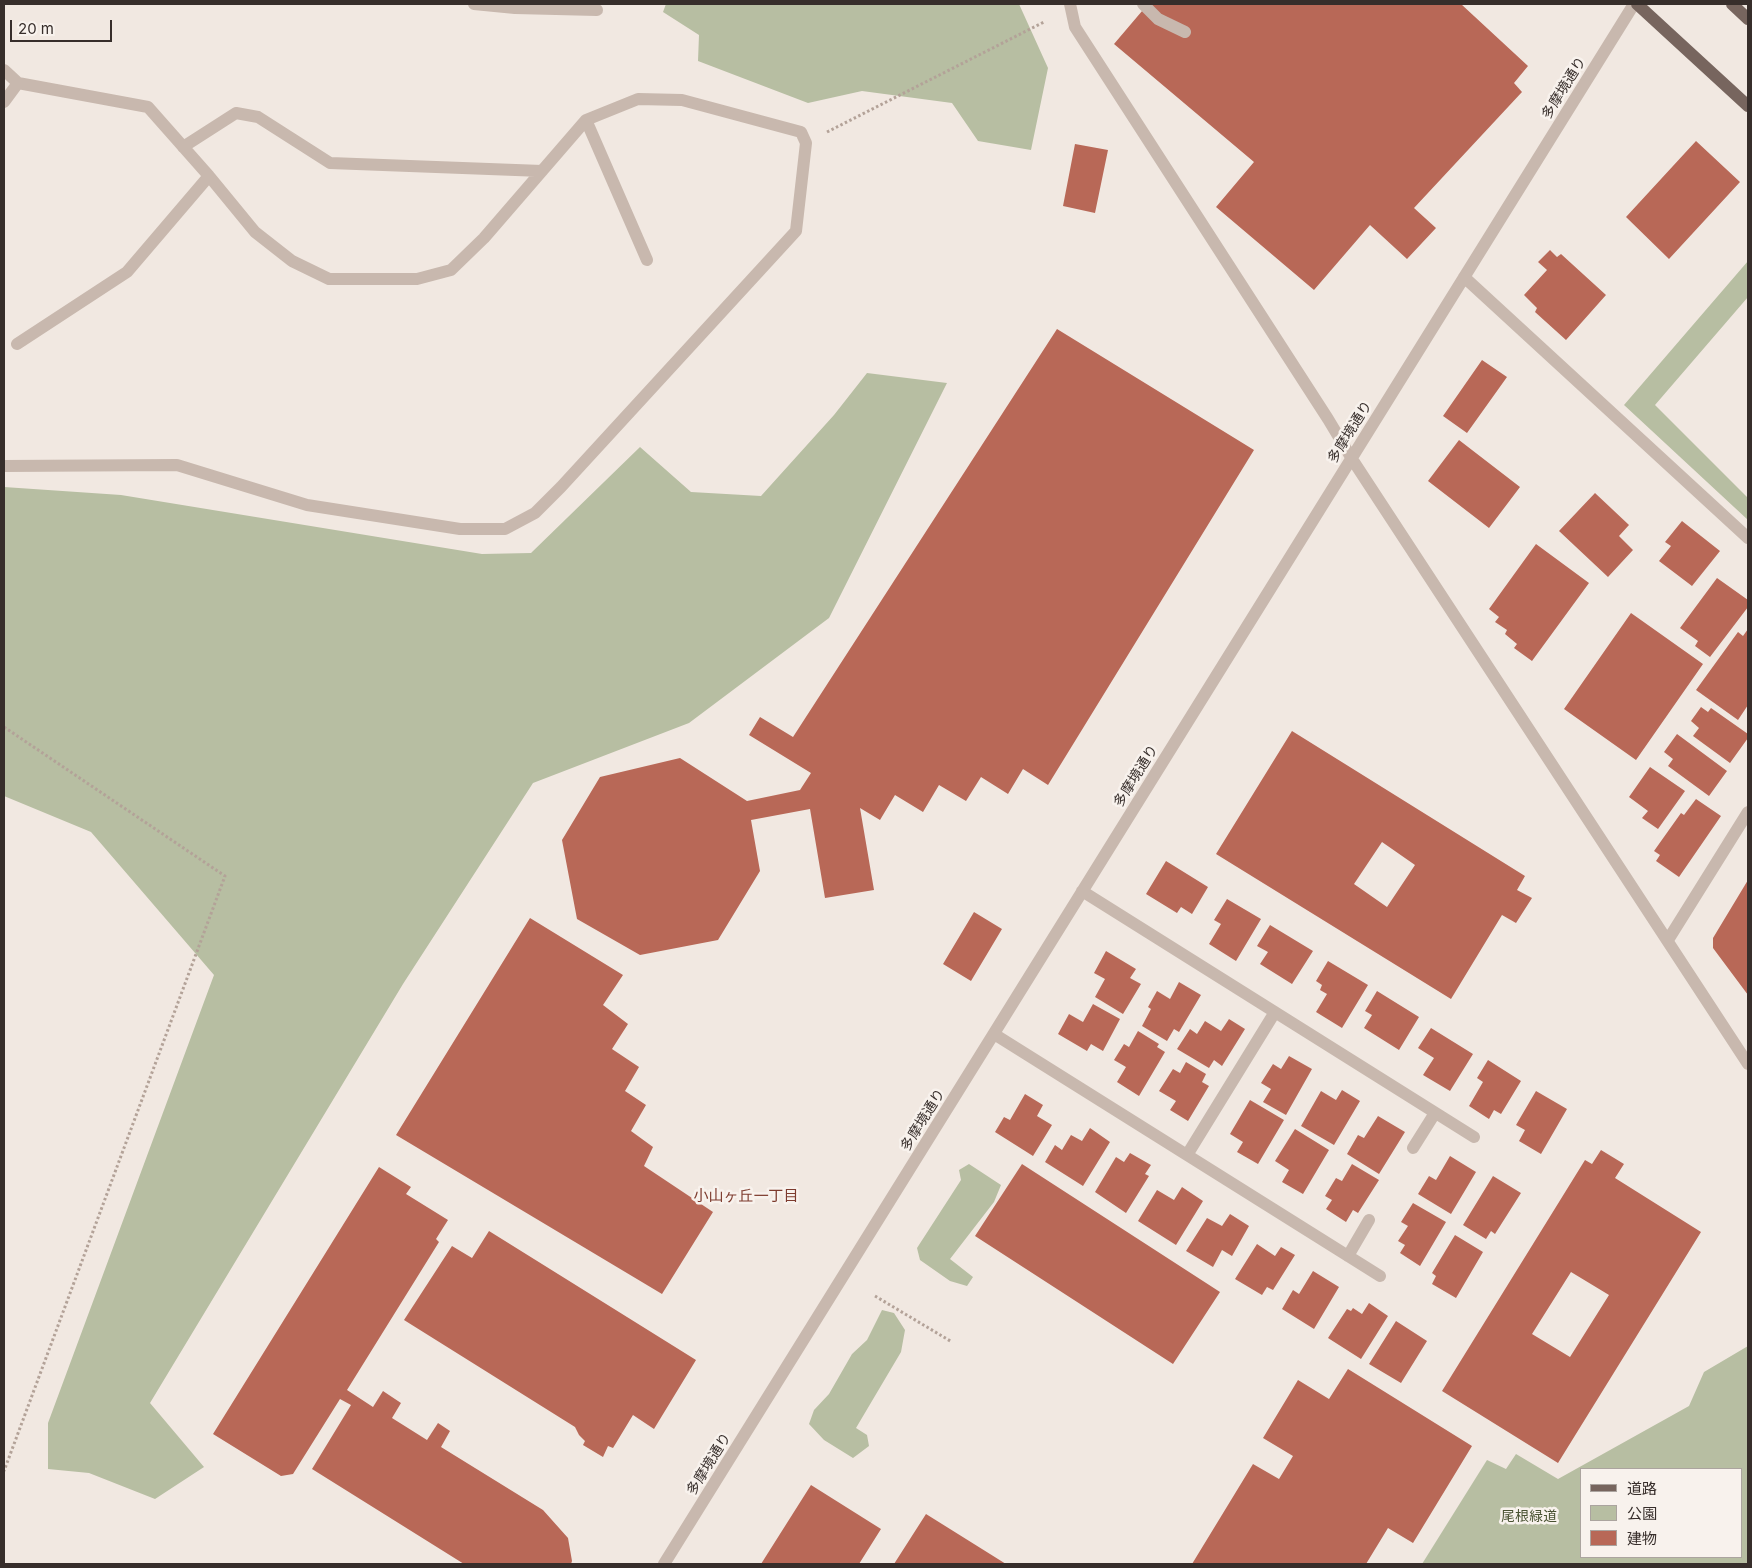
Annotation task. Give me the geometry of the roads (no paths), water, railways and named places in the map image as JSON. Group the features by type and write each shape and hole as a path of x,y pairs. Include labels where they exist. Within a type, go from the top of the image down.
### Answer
{"main road":[{"path":"1636,4 1748,106"},
{"path":"1732,4 1748,19"}],"street":[{"path":"474,4 515,8 597,10"},
{"path":"1070,4 1075,27 1352,459 1748,1064"},
{"name":"多摩境通り","path":"664,1564 1464,276 1636,4"},
{"path":"1144,6 1158,19 1185,32"},
{"path":"4,70 18,83 148,107 255,232 292,261 329,279 417,279 451,270 484,238 586,120 638,99 682,100 801,132 806,142 796,231 561,487 535,513 505,529 460,529 307,505 176,465 4,466"},
{"path":"4,102 18,83"},
{"path":"183,147 236,113 258,117 330,163 542,171"},
{"path":"586,120 647,260"},
{"path":"17,344 127,272 209,176"},
{"path":"1464,276 1748,538"},
{"path":"1668,940 1748,812"},
{"path":"1082,891 1474,1137"},
{"path":"1187,1155 1275,1012"},
{"path":"994,1034 1380,1276"},
{"path":"1413,1148 1434,1113"},
{"path":"1348,1256 1369,1220"}],"district":[{"name":"小山ヶ丘一丁目","path":"746,1196"}],"park label":[{"name":"尾根緑道","path":"1529,1517"}]}
